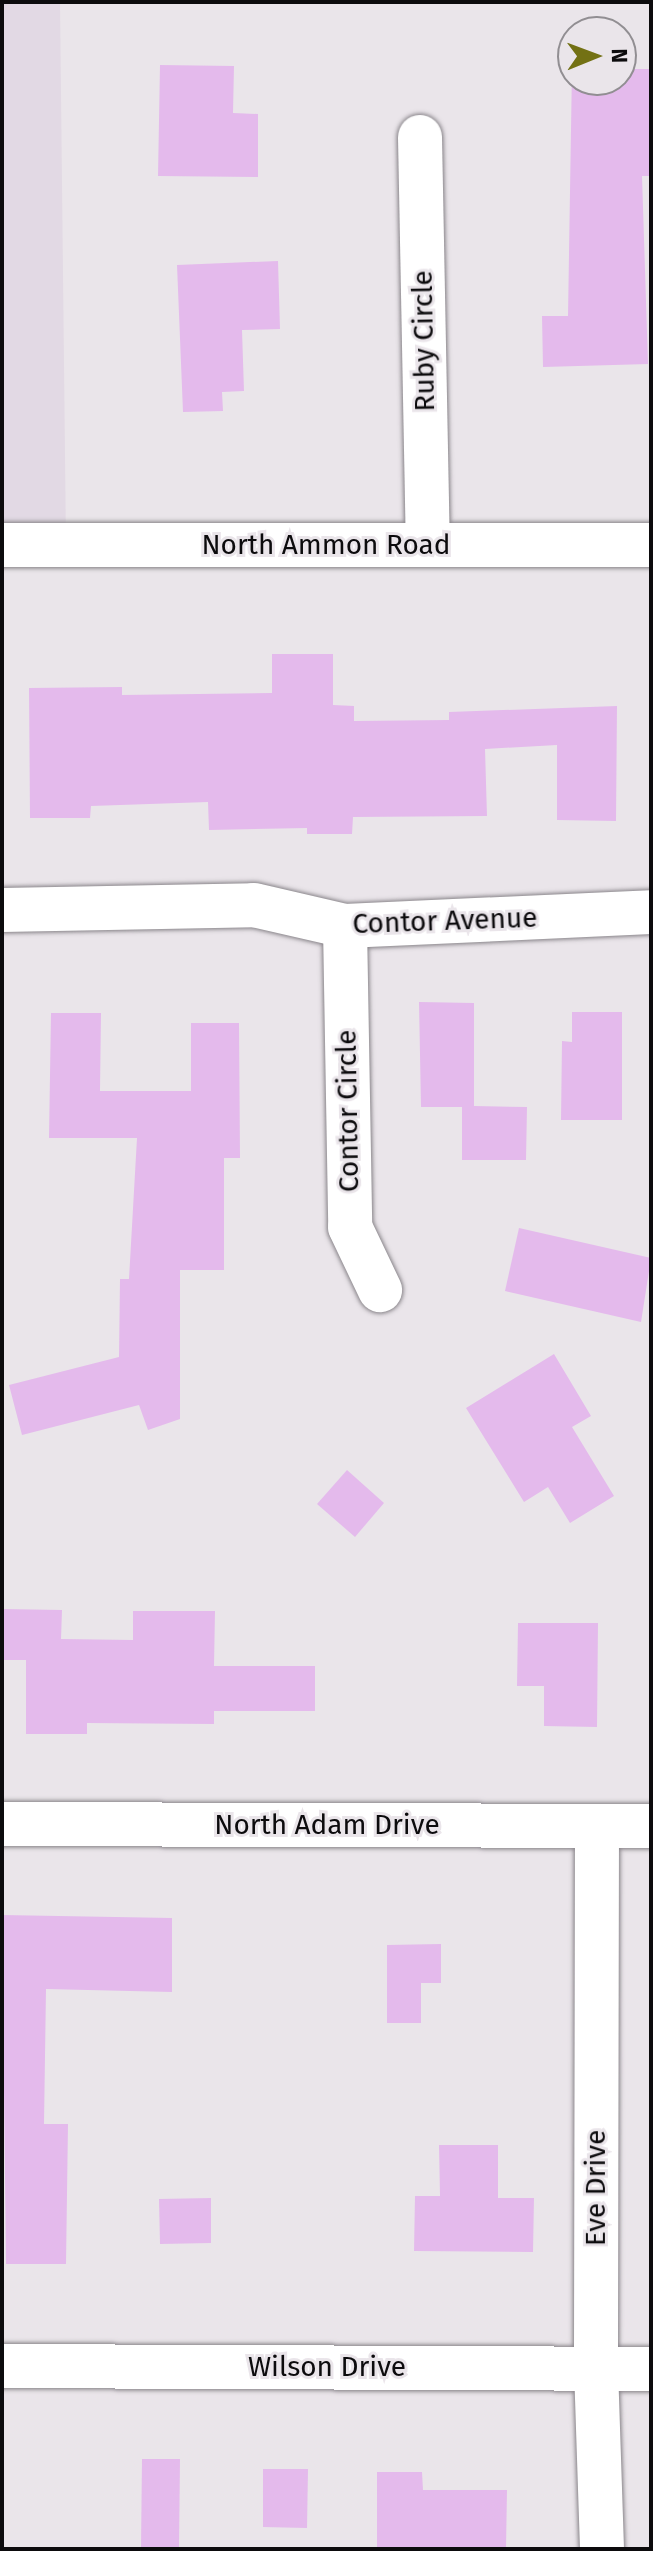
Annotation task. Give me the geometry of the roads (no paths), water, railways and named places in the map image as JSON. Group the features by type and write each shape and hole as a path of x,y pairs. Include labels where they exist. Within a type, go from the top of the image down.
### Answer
{"street":[{"name":"Ruby Circle","path":"420,137 428,545"},
{"name":"North Ammon Road","path":"2,545 651,545"},
{"name":"Contor Avenue","path":"2,910 254,905 345,926 651,912"},
{"name":"Contor Circle","path":"345,926 350,1227 380,1290"},
{"name":"North Adam Drive","path":"2,1824 651,1826"},
{"name":"Eve Drive","path":"597,1826 596,2368 602,2549"},
{"name":"Wilson Drive","path":"2,2366 651,2369"}]}
